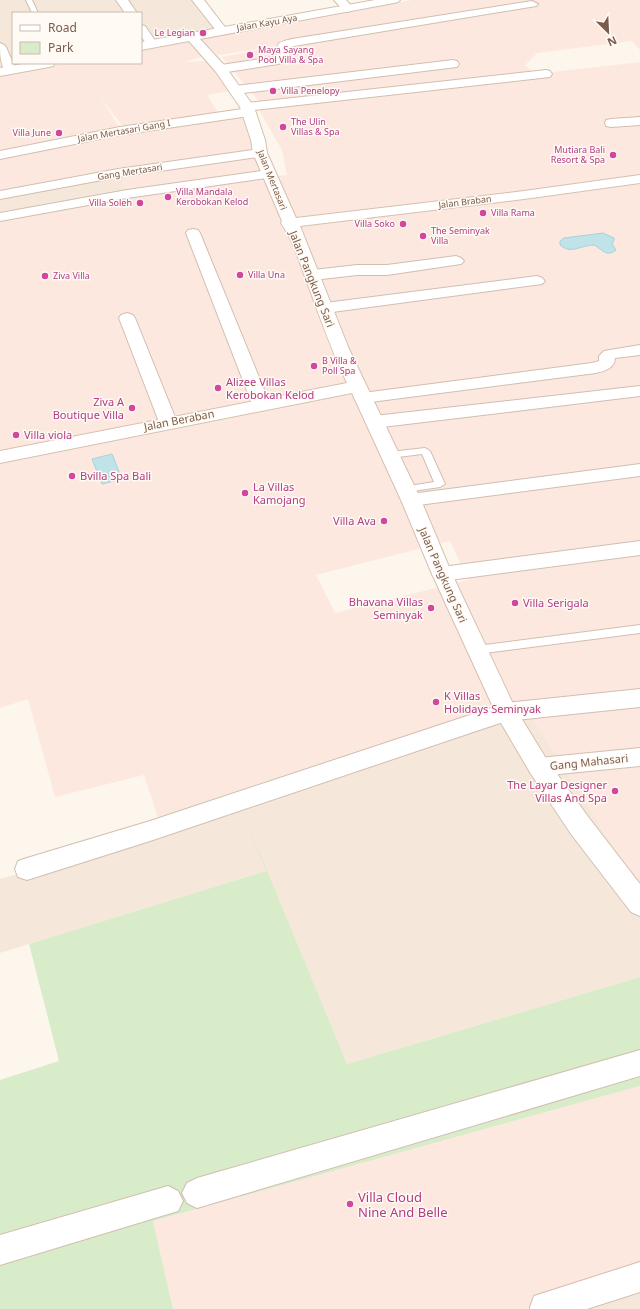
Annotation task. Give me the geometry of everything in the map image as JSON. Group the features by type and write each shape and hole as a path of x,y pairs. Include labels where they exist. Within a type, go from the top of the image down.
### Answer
{"street":[{"path":"122,0 130,12"},
{"path":"198,0 222,31"},
{"name":"Jalan Kayu Aya","path":"146,45 222,31 344,4 394,0"},
{"path":"221,70 278,60 283,56 282,46 292,43 532,4"},
{"path":"142,31 146,45"},
{"name":"Jalan Mertasari","path":"192,37 221,70 248,109 258,140 260,153 290,223"},
{"path":"0,46 5,71 44,64"},
{"path":"235,90 453,64"},
{"name":"Jalan Mertasari Gang I","path":"0,155 120,131 248,109 546,74"},
{"path":"611,124 640,121"},
{"name":"Gang Mertasari","path":"0,195 118,173 260,153"},
{"path":"0,217 127,194 269,174"},
{"name":"Jalan Braban","path":"290,223 461,203 640,179"},
{"name":"Jalan Pangkung Sari","path":"290,223 313,274 340,349 409,494 442,574 506,712 538,767 589,838 640,904"},
{"path":"193,233 261,404"},
{"path":"313,274 357,270 387,270 456,261"},
{"path":"325,308 537,281"},
{"path":"127,318 168,422"},
{"path":"360,392 596,368 607,363 607,356 610,354 640,350"},
{"path":"374,422 640,391"},
{"name":"Jalan Beraban","path":"0,457 261,404 360,392"},
{"path":"409,494 640,470"},
{"path":"442,574 640,548"},
{"path":"27,869 150,831 506,712 640,698"},
{"name":"Gang Mahasari","path":"538,767 640,757"},
{"path":"197,1193 640,1063"},
{"path":"0,1250 168,1201"},
{"path":"545,1307 640,1278"}],"lane":[{"path":"29,0 35,12"},
{"path":"390,455 425,450 440,484 409,494"},
{"path":"477,650 640,629"}],"shaded area":[{"path":"0,0 195,0 217,28 142,42 142,12 12,12 12,64 21,64 0,68"},
{"path":"412,0 640,0 640,50 632,41 537,53 525,65 535,74 640,62 640,889 530,713 163,833 144,775 55,797 28,699 0,708 0,218 168,189 287,175 282,150 258,108 260,103 222,57 285,45 218,55 200,40 212,54 184,62 208,61 230,91 207,95 219,114 125,129 100,97 120,128 0,151 0,75 61,64 142,64 142,48","holes":["450,541 468,580 335,613 316,575"]},
{"path":"245,114 254,152 0,194 0,156 127,131"},
{"path":"255,155 264,174 128,193 119,174"},
{"path":"119,174 128,193 0,215 0,197"},
{"path":"530,713 640,889 640,977 347,1064 266,871 0,953 0,879 163,833"},
{"path":"640,1086 640,1288 569,1309 173,1309 153,1221"},
{"path":"640,1288 640,1309 569,1309"}],"green space":[{"path":"241,808 347,1064 640,977 640,1086 153,1221 173,1309 0,1309 0,1080 59,1061 29,944 266,871"}],"water":[{"path":"603,233 614,238 612,244 616,250 613,252 604,252 594,245 568,249 560,245 560,241 564,238"},
{"path":"112,454 122,479 102,484 92,459"}],"place":[{"name":"Le Legian","path":"203,33"},
{"name":"Maya Sayang Pool Villa & Spa","path":"250,55"},
{"name":"Villa Penelopy","path":"273,91"},
{"name":"The Ulin Villas & Spa","path":"283,127"},
{"name":"Villa June","path":"59,133"},
{"name":"Mutiara Bali Resort & Spa","path":"613,155"},
{"name":"Villa Mandala Kerobokan Kelod","path":"168,197"},
{"name":"Villa Soleh","path":"140,203"},
{"name":"Villa Rama","path":"483,213"},
{"name":"Villa Soko","path":"403,224"},
{"name":"The Seminyak Villa","path":"423,236"},
{"name":"Villa Una","path":"240,275"},
{"name":"Ziva Villa","path":"45,276"},
{"name":"B Villa & Poll Spa","path":"314,366"},
{"name":"Alizee Villas Kerobokan Kelod","path":"218,388"},
{"name":"Ziva A Boutique Villa","path":"132,408"},
{"name":"Villa viola","path":"16,435"},
{"name":"Bvilla Spa Bali","path":"72,476"},
{"name":"La Villas Kamojang","path":"245,493"},
{"name":"Villa Ava","path":"384,521"},
{"name":"Villa Serigala","path":"515,603"},
{"name":"Bhavana Villas Seminyak","path":"431,608"},
{"name":"K Villas Holidays Seminyak","path":"436,702"},
{"name":"The Layar Designer Villas And Spa","path":"615,791"},
{"name":"Villa Cloud Nine And Belle","path":"350,1204"}]}
